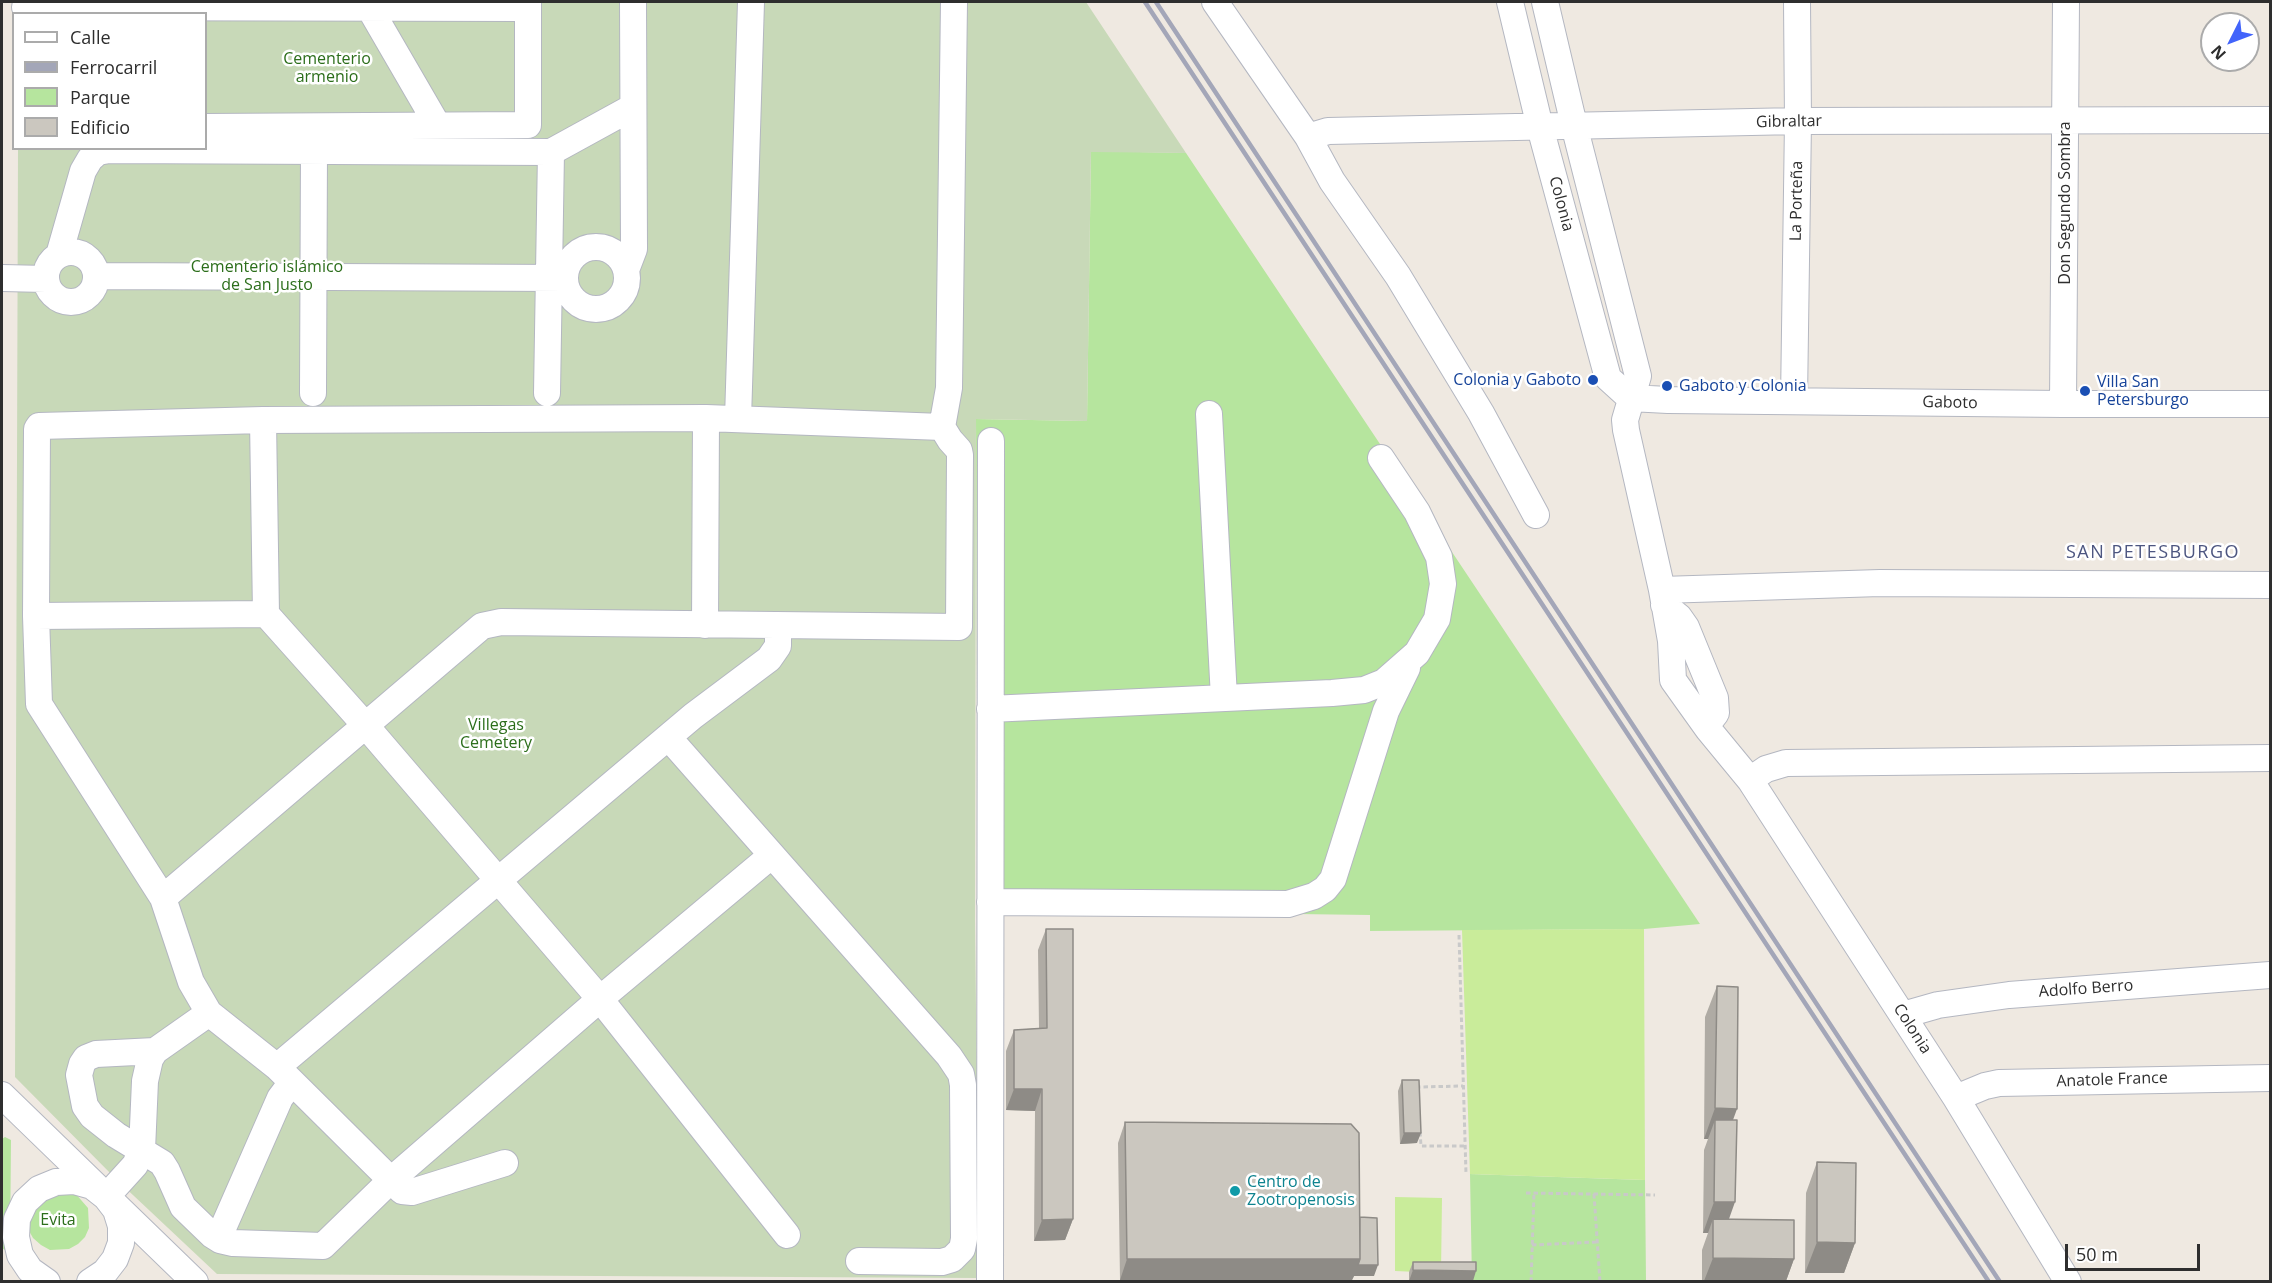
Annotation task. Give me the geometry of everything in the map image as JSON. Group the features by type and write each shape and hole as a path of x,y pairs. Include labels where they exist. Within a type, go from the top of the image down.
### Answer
{"street":[{"path":"96,276 557,278 577,303 595,309 605,308 620,297 625,289 626,270 634,249 633,2"},
{"path":"738,419 751,2"},
{"path":"163,898 482,626 501,622 959,627 960,455 959,450 942,427 949,388 950,365 954,2"},
{"path":"1215,2 1308,137 1332,181 1398,276 1481,413 1536,515"},
{"name":"Colonia","path":"1510,2 1540,127 1608,378 1630,398"},
{"name":"Colonia","path":"1545,2 1638,376 1625,420 1626,430 1671,641 1671,673 1678,689 1750,780 1956,1098 2068,1281"},
{"name":"La Porteña","path":"1794,400 1798,121 1797,2"},
{"name":"Don Segundo Sombra","path":"2063,404 2066,2"},
{"path":"368,4 438,126"},
{"path":"25,7 528,5 528,125 207,127"},
{"path":"59,255 75,252 83,255 94,267 95,284 87,297 65,302 52,293 46,279 49,265 59,255 83,171 90,159 98,152 109,150 314,150 552,152 633,107"},
{"name":"Gibraltar","path":"1308,137 1328,131 1798,121 2271,120"},
{"path":"314,150 314,393"},
{"path":"547,393 557,278 552,152"},
{"path":"557,278 578,252 597,246 615,254 622,261 626,270"},
{"path":"2,278 46,279"},
{"name":"Gaboto","path":"1630,398 2063,404 2271,404"},
{"path":"1209,414 1224,698"},
{"path":"705,625 706,418"},
{"path":"505,1163 407,1192 402,1191 284,1074 209,1013 191,982 163,898 39,704 36,616 37,429 39,426 263,420 706,418 942,427"},
{"path":"263,420 266,614 366,726 600,999 787,1235"},
{"path":"990,1281 991,441"},
{"path":"990,902 1288,904 1314,896 1325,889 1333,879 1386,711 1403,674 1437,619 1443,584 1439,557 1417,512 1381,458"},
{"path":"1663,598 1880,583 2271,585"},
{"path":"1663,598 1686,627 1715,698 1716,713 1706,726"},
{"path":"36,616 266,614"},
{"path":"220,1240 223,1228 280,1098 284,1074 498,879 669,737 774,654 778,646 778,626"},
{"path":"990,709 1364,690 1384,682 1417,653"},
{"path":"669,737 957,1065 963,1084 964,1239 962,1249 952,1259 942,1262 859,1261"},
{"path":"1750,780 1766,769 1786,763 2271,758"},
{"path":"209,1013 155,1051 96,1054 86,1058 79,1075 85,1106 100,1125 162,1163 183,1207 220,1240 233,1243 323,1246 391,1180 600,999 772,855"},
{"name":"Adolfo Berro","path":"1903,1015 1938,1005 2009,995 2271,975"},
{"path":"106,1197 135,1165 142,1150 147,1071 155,1051"},
{"name":"Anatole France","path":"1956,1098 1984,1086 1999,1083 2271,1078"},
{"path":"2,1095 195,1281"},
{"path":"47,1281 30,1270 20,1255 15,1237 17,1219 26,1202 39,1189 56,1182 74,1181 92,1186 106,1197 116,1210 121,1226 121,1243 115,1258 105,1272 90,1281"}],"path":[{"path":"1459,935 1466,1174"},
{"path":"1419,1098 1418,1087 1464,1086"},
{"path":"1420,1122 1421,1146 1465,1146"},
{"path":"1526,1193 1655,1195"},
{"path":"1531,1281 1534,1193"},
{"path":"1594,1194 1600,1281"},
{"path":"1532,1245 1597,1242"}],"green space":[{"name":"Villegas Cemetery","path":"17,2 1086,2 1186,153 1091,152 1087,421 976,419 975,921 979,1278 217,1274 117,1180 15,1077 18,150 207,150 207,12"},
{"path":"1091,151 1186,153 1700,924 1644,929 1370,931 1370,915 1002,910 979,1278 976,419 1087,421"},
{"path":"1644,929 1645,1180 1470,1174 1462,930"},
{"path":"5,1137 11,1140 10,1247 5,1250 2,1248 2,1139"},
{"path":"1470,1174 1645,1180 1646,1281 1472,1281"},
{"name":"Evita","path":"44,1192 75,1193 88,1208 89,1228 85,1237 69,1249 50,1250 33,1238 28,1229 30,1207"},
{"path":"1395,1197 1442,1198 1441,1273 1395,1271"}],"building":[{"path":"1046,929 1073,929 1073,1219 1042,1220 1042,1089 1014,1089 1014,1030 1047,1028"},
{"path":"1717,986 1738,987 1737,1109 1715,1108"},
{"path":"1402,1080 1419,1080 1421,1133 1404,1133"},
{"path":"1715,1120 1737,1120 1735,1202 1714,1202"},
{"name":"Centro de Zootropenosis","path":"1125,1122 1351,1124 1359,1133 1360,1259 1127,1259"},
{"path":"1817,1162 1856,1163 1855,1243 1817,1242"},
{"path":"1360,1217 1377,1218 1378,1265 1358,1265"},
{"path":"1713,1219 1794,1220 1794,1259 1713,1258"},
{"path":"1413,1262 1476,1262 1476,1271 1413,1270"}],"railway":[{"path":"1145,2 1989,1282"},
{"path":"1156,2 2000,1282"}],"place":[{"name":"Colonia y Gaboto","path":"1593,380"},
{"name":"Gaboto y Colonia","path":"1667,386"},
{"name":"Villa San Petersburgo","path":"2085,391"},
{"name":"Centro de Zootropenosis","path":"1235,1191"}],"district":[{"name":"SAN PETESBURGO","path":"2153,553"}],"park label":[{"name":"Cementerio armenio","path":"327,68"},
{"name":"Cementerio islámico de San Justo","path":"267,276"}]}
